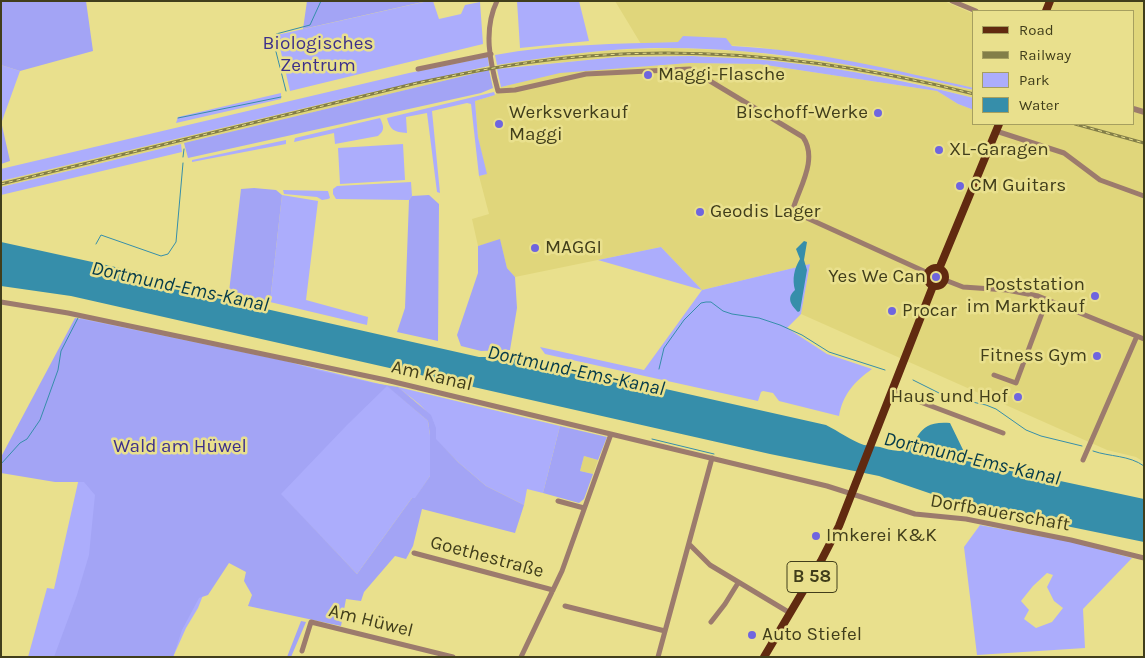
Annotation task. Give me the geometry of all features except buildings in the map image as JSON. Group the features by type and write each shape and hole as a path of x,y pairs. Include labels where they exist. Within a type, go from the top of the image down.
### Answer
{"main road":[{"path":"939,269 997,127"},
{"path":"933,269 939,269 944,273 944,280 940,285 933,286 928,280 928,273 933,269"},
{"name":"B 58","path":"764,657 826,552 839,526 933,286"}],"street":[{"path":"497,1 490,19 489,32 498,91 515,90 586,74 690,69 802,137 808,144 810,155 793,208 796,213 928,273"},
{"path":"952,1 974,10"},
{"path":"418,69 491,54"},
{"path":"997,127 1064,153 1100,180 1144,196"},
{"path":"944,280 956,286 1007,290 1047,300 1144,339"},
{"path":"994,375 1016,383 1047,300"},
{"name":"Am Kanal","path":"1,302 68,313 386,380 828,486 852,494"},
{"path":"1083,460 1137,336"},
{"path":"891,391 1003,433"},
{"path":"521,657 562,570 611,434"},
{"path":"658,657 712,458"},
{"name":"Dorfbauerschaft","path":"852,494 915,514 966,520 1071,540 1144,558"},
{"path":"558,501 584,508"},
{"path":"689,544 710,565 790,613"},
{"name":"Goethestraße","path":"414,553 553,590"},
{"path":"711,622 726,604 738,583"},
{"path":"565,606 665,631"},
{"name":"Am Hüwel","path":"302,651 311,622 453,657"}],"shaded area":[{"path":"615,1 944,1 972,13 972,88 814,55 757,47 678,42 641,44"},
{"path":"1051,1 1144,1 1144,462 1136,457 1107,450 801,314 810,264 702,290 661,247 515,277 507,268 500,240 478,246 472,219 489,214 479,176 486,174 478,137 475,101 495,95 501,87 560,72 689,63 759,64 937,91 958,104 972,109 972,125 1135,125 1135,10 1047,10"},
{"path":"674,48 740,51 834,62 897,73 972,90 972,98 910,82 849,71 783,62 692,56 618,57 501,68 501,64 615,50"},
{"path":"485,67 485,71 1,187 1,181 355,96"},
{"path":"584,456 598,460 593,474 580,471"}],"green space":[{"path":"1,1 86,1 93,51 20,71 1,65"},
{"path":"307,1 427,1 303,29"},
{"name":"Biologisches Zentrum","path":"433,1 439,19 461,14 465,5 480,2 483,44 290,91 277,35"},
{"path":"517,1 579,1 589,41 520,48"},
{"path":"683,36 726,38 732,46 824,56 914,74 972,88 972,90 840,64 749,52 659,48 613,50 569,54 497,65 495,55 563,47 678,42"},
{"path":"692,56 749,59 831,68 972,98 972,109 958,104 937,91 759,64 689,63 560,73 501,87 497,69 618,57"},
{"path":"488,57 489,66 355,96 1,181 1,169 409,73"},
{"path":"1,65 20,71 2,121 1,121"},
{"path":"489,70 493,88 481,93 188,158 184,143"},
{"path":"494,92 495,95 475,101 478,137 487,174 479,176 471,104 467,103 432,111 440,193 437,192 427,113 406,117 407,133 393,130 387,118"},
{"path":"281,93 281,99 176,123 178,117"},
{"path":"380,118 383,128 378,136 335,144 334,133 294,142 295,138"},
{"path":"1,121 10,161 1,164"},
{"path":"286,140 286,144 192,162 192,160"},
{"path":"181,144 182,152 1,195 1,187"},
{"path":"403,144 405,180 340,184 338,148"},
{"path":"411,182 412,196 409,200 336,199 333,194 333,189 337,186"},
{"path":"241,189 276,190 282,195 270,302 229,292"},
{"path":"283,190 328,191 330,198 322,200 317,197 284,194"},
{"path":"282,195 318,201 306,300 368,317 367,325 270,302"},
{"path":"429,195 439,204 438,341 397,332 405,308 409,200 412,196"},
{"path":"500,239 507,268 515,277 517,308 510,350 481,351 461,346 457,335 478,273 478,246"},
{"path":"661,247 702,290 598,260"},
{"path":"810,264 801,314 787,328 827,354 872,369 850,389 843,401 839,416 779,401 773,393 761,392 758,401 545,354 540,347 644,370 702,290"},
{"path":"936,270 942,276 936,282 930,276"},
{"name":"Wald am Hüwel","path":"75,318 285,361 320,371 398,387 431,415 436,428 436,439 458,462 486,486 524,505 515,533 422,509 413,546 406,559 395,556 364,592 361,601 346,599 341,626 248,606 252,595 244,581 246,572 229,563 208,595 199,598 182,630 173,657 54,657 77,595 89,555 95,495 84,482 55,482 1,473 1,457","holes":["387,386 428,421 430,476 357,574 281,494"]},
{"name":"Wald am Hüwel","path":"80,318 281,360 388,386 428,421 430,476 415,499 412,498 357,574 281,495 207,585 198,608 186,628 173,657 28,657 47,588 54,589 79,478 1,460"},
{"path":"398,387 560,426 543,493 527,489 524,505 486,486 435,439 433,422 429,415 418,403"},
{"path":"560,426 607,437 598,460 584,456 580,471 593,474 584,499 579,503 543,493"},
{"path":"980,525 1072,542 1132,558 1083,609 1085,648 977,655 964,547","holes":["1047,573 1053,575 1047,587 1054,601 1063,608 1052,622 1036,628 1024,619 1029,610 1021,601"]},
{"path":"301,621 306,622 291,657 287,657"}],"water":[{"path":"804,241 807,242 804,260 807,270 800,311 798,312 790,299 795,290 794,274 800,259 796,249"},
{"name":"Dortmund-Ems-Kanal","path":"1,242 138,272 213,297 479,357 523,357 826,425 864,445 903,450 909,447 920,433 930,425 950,423 967,458 972,462 1144,499 1144,542 964,505 879,476 770,454 71,296 1,286"}],"waterway":[{"path":"286,91 273,40 276,34 310,25 321,1"},
{"path":"178,118 281,97"},
{"path":"183,157 184,149"},
{"path":"96,244 101,235 161,256 168,254 176,242 183,163"},
{"name":"Dortmund-Ems-Kanal","path":"659,369 664,348 684,320 701,303 711,302 723,311 759,318 780,325 802,335 829,352 885,370"},
{"path":"1,464 20,443 27,439 40,420 58,370 61,351 78,318"},
{"path":"913,380 945,396 996,409 1026,430 1041,436 1082,446"},
{"path":"652,439 714,454"},
{"path":"1093,451 1126,458 1144,466"}],"railway":[{"path":"1,184 417,83 503,66 567,58 638,53 686,53 783,59 879,73 972,94"},
{"path":"1079,125 1144,143"}],"place":[{"name":"Maggi-Flasche","path":"648,75"},
{"name":"Bischoff-Werke","path":"878,113"},
{"name":"Werksverkauf Maggi","path":"499,124"},
{"name":"XL-Garagen","path":"939,150"},
{"name":"CM Guitars","path":"960,186"},
{"name":"Geodis Lager","path":"700,212"},
{"name":"MAGGI","path":"535,248"},
{"name":"Yes We Can","path":"936,277"},
{"name":"Poststation im Marktkauf","path":"1095,296"},
{"name":"Procar","path":"892,311"},
{"name":"Fitness Gym","path":"1097,356"},
{"name":"Haus und Hof","path":"1018,397"},
{"name":"Imkerei K&K","path":"816,536"},
{"name":"Auto Stiefel","path":"752,635"}]}
